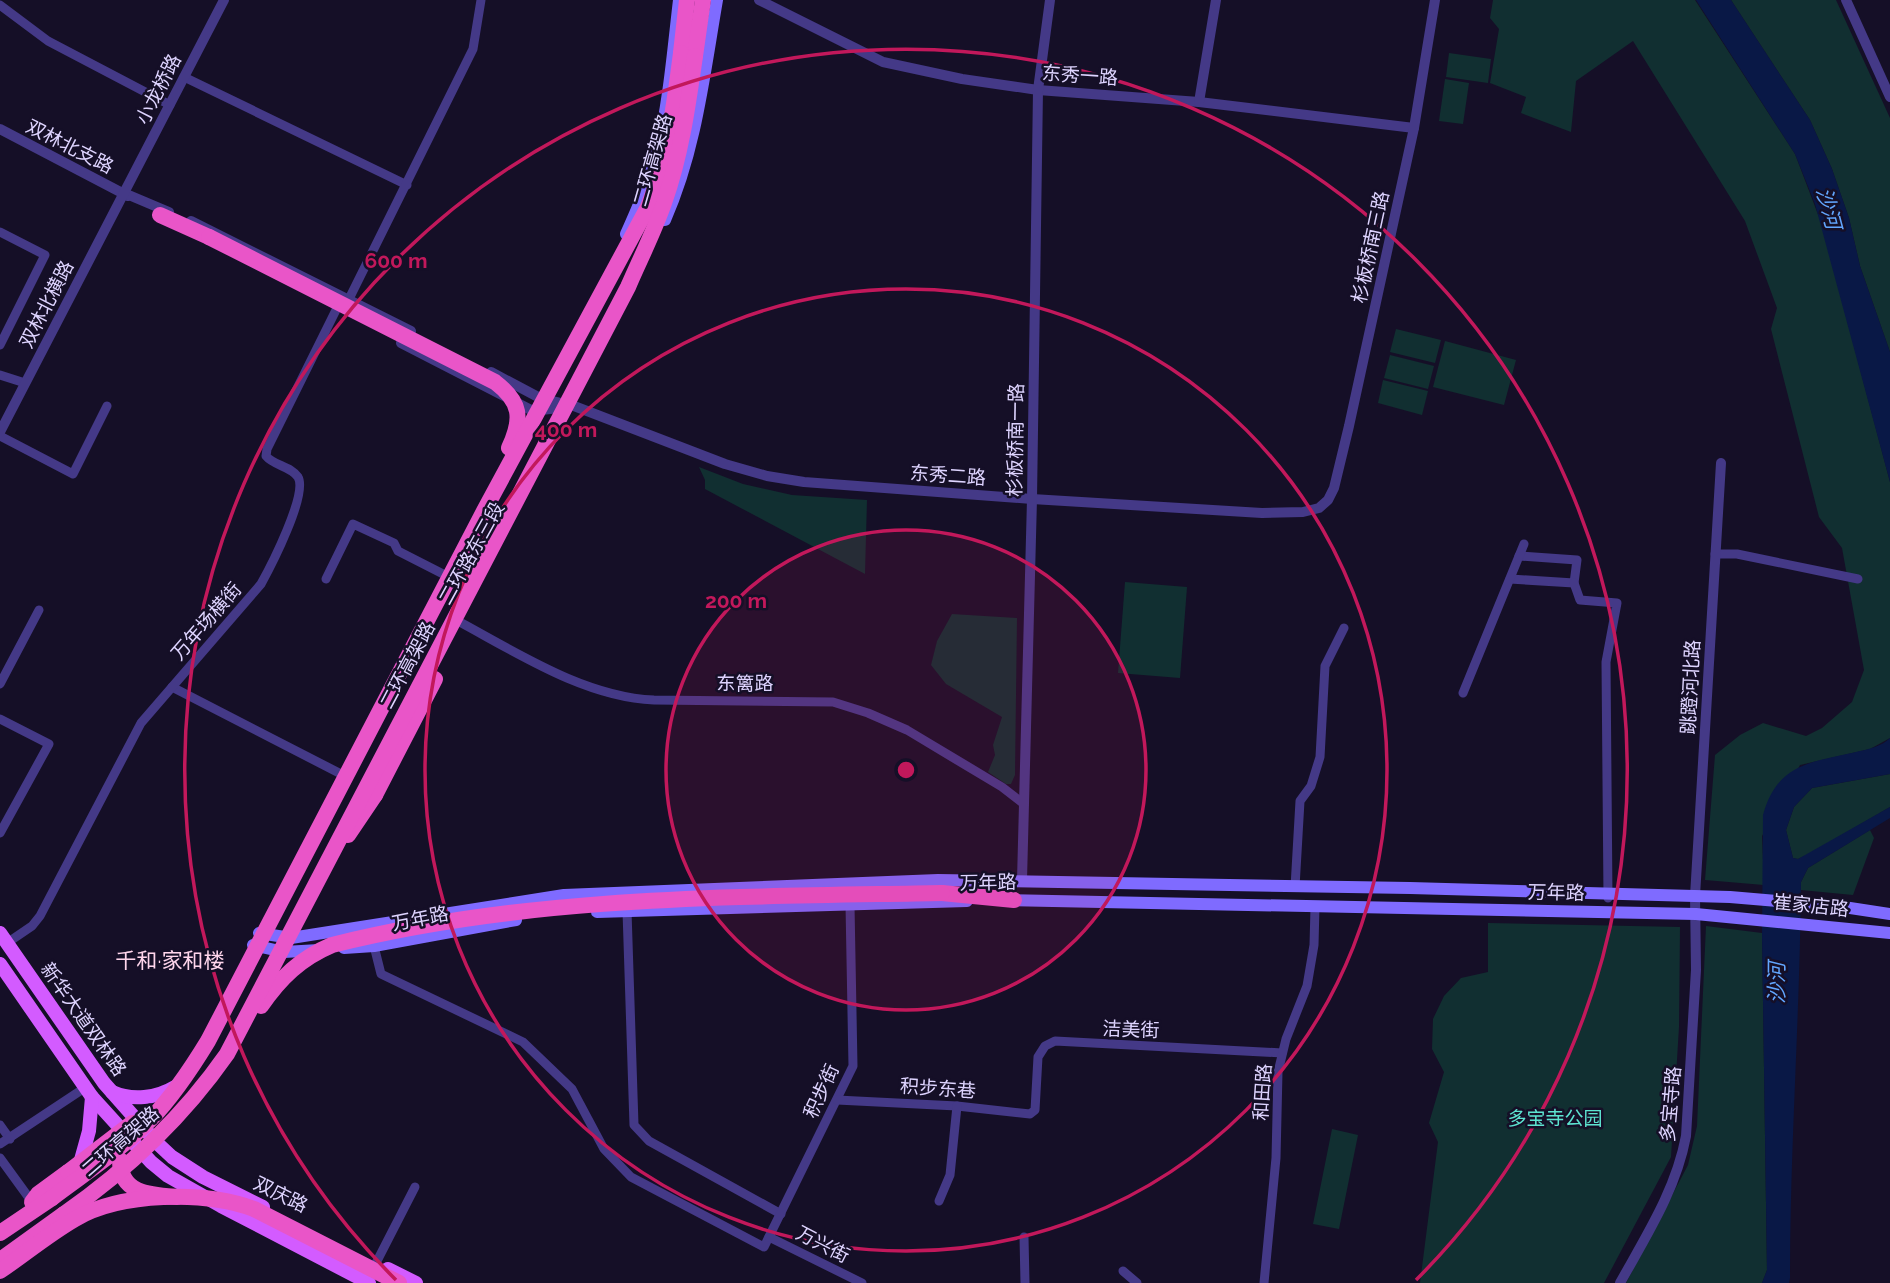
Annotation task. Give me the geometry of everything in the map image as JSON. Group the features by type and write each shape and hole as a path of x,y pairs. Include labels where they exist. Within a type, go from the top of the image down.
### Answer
{"highway":[{"name":"二环高架路","path":"0,1233 52,1198 149,1122 169,1100 208,1041 484,511 649,207 673,123 687,0"},
{"name":"二环高架路","path":"0,1258 80,1203 145,1149 177,1119 227,1054 574,400 628,287 664,203 686,120 703,0"},
{"path":"160,215 209,237 495,382 508,392 516,404 516,432 484,511"},
{"path":"336,851 375,795 558,443 574,400"},
{"path":"328,809 296,853 198,1038 123,1148 120,1156 121,1174 124,1180 138,1191 153,1195 213,1198 244,1205 399,1283"},
{"path":"227,1054 288,973 313,953 332,944 350,940 556,906 688,899 942,893 1014,900"},
{"path":"32,1202 38,1194 73,1172 149,1107"},
{"path":"0,1271 92,1211 128,1202 177,1197"}],"main road":[{"name":"二环路东三段","path":"73,1172 127,1137 175,1087 203,1044 618,252 651,173 664,119 679,0"},
{"name":"二环路东三段","path":"0,1258 157,1143 175,1126 225,1064 456,620 645,267 681,181 697,119 717,0"},
{"name":"万年路","path":"259,933 291,938 564,895 938,880 1730,897"},
{"path":"679,889 671,891 667,899 671,907 680,910"},
{"name":"崔家店路","path":"1730,897 1838,906 1890,914"},
{"name":"万年路","path":"253,945 284,952 374,946 506,921 564,914 1014,900 1728,916"},
{"name":"崔家店路","path":"1728,916 1890,933"},
{"name":"新华大道双林路","path":"3,938 112,1092 140,1124"},
{"name":"新华大道双林路","path":"0,964 89,1092 127,1137"},
{"path":"112,1092 148,1097 162,1095 175,1087"},
{"path":"73,1172 89,1131 89,1092"},
{"name":"双庆路","path":"140,1124 172,1157 203,1177 416,1283"},
{"name":"双庆路","path":"127,1137 168,1176 369,1283"},
{"path":"62,1210 107,1200 151,1195 184,1198 221,1206"},
{"path":"0,1227 32,1202"}],"street":[{"name":"小龙桥路","path":"124,193 223,0"},
{"path":"349,299 473,49 481,0"},
{"name":"东秀一路","path":"758,0 883,62 962,79 1038,90 1199,102 1414,128"},
{"name":"杉板桥南一路","path":"1022,880 1032,499 1038,90 1051,0"},
{"path":"1199,102 1216,0"},
{"name":"杉板桥南三路","path":"1328,500 1337,476 1414,128 1435,0"},
{"path":"1846,0 1890,95"},
{"path":"0,5 48,41 170,105"},
{"path":"184,77 407,185"},
{"name":"双林北支路","path":"0,129 124,193"},
{"path":"124,193 207,244 533,411 574,400"},
{"name":"东秀二路","path":"124,193 212,230 540,398 574,400 725,464 767,476 1032,499 1262,513 1319,509 1328,500"},
{"name":"双林北横路","path":"0,434 124,193"},
{"path":"0,232 45,255 0,345"},
{"name":"万年场横街","path":"3,938 32,926 40,916 141,723 261,584 274,560 300,487 299,478 270,461 266,456 267,450 336,310"},
{"path":"0,375 25,383"},
{"path":"0,434 73,474 107,406"},
{"name":"跳蹬河北路","path":"1696,914 1721,463"},
{"path":"326,579 352,524 394,543 398,551 447,576"},
{"path":"1463,693 1524,544"},
{"path":"1715,554 1737,554 1858,579"},
{"path":"1519,556 1577,560 1574,583 1580,600 1617,603 1606,662 1608,896"},
{"path":"1510,579 1574,583"},
{"path":"0,684 39,610"},
{"name":"东篱路","path":"456,620 578,683 609,694 654,700 833,702 868,713 906,730 1002,787 1024,804"},
{"path":"1295,887 1300,801 1311,786 1320,757 1325,666 1344,628"},
{"path":"172,687 343,775"},
{"path":"0,719 49,744 0,833"},
{"name":"积步街","path":"769,1237 853,1066 850,905"},
{"name":"和田路","path":"1264,1283 1276,1158 1277,1084 1282,1053 1307,986 1314,945 1315,907"},
{"path":"627,911 634,1125 649,1141 780,1214"},
{"name":"多宝寺路","path":"1620,1283 1670,1191 1681,1163 1686,1136 1692,1052 1696,914"},
{"path":"374,946 381,974 523,1042 572,1089 604,1149 631,1177 764,1247 769,1237"},
{"name":"洁美街","path":"1035,1110 1038,1057 1045,1046 1055,1041 1083,1045 1282,1053"},
{"path":"0,1144 89,1092"},
{"name":"积步东巷","path":"837,1100 957,1106 1030,1114 1035,1110"},
{"path":"939,1201 950,1175 957,1106"},
{"path":"0,1125 10,1139"},
{"path":"0,1158 32,1202"},
{"path":"376,1263 415,1187"},
{"name":"万兴街","path":"769,1237 862,1283"},
{"path":"1024,1237 1025,1283"},
{"path":"1122,1271 1137,1283"}],"green space":[{"path":"1493,0 1695,0 1795,154 1822,225 1890,482 1890,738 1870,749 1800,765 1762,836 1764,885 1705,880 1715,755 1740,735 1763,723 1806,736 1822,728 1852,702 1864,670 1842,548 1819,517 1771,329 1777,308 1745,221 1633,41 1576,81 1571,132 1521,113 1526,97 1490,83 1499,29 1490,18"},
{"path":"1731,0 1836,0 1890,118 1890,352 1860,266 1849,218 1832,169 1810,120"},
{"path":"1449,53 1491,59 1488,83 1446,77"},
{"path":"1445,79 1469,83 1463,124 1439,121"},
{"path":"1396,329 1441,340 1435,363 1390,352"},
{"path":"1445,341 1516,360 1504,405 1433,387"},
{"path":"1390,355 1434,366 1428,389 1384,378"},
{"path":"1383,380 1428,391 1422,415 1378,403"},
{"path":"699,467 743,484 792,495 867,500 865,574 705,489 705,480"},
{"path":"1125,582 1187,587 1180,678 1118,673"},
{"path":"952,614 1017,618 1015,775 1011,784 1006,784 988,772 995,755 993,745 1002,717 946,684 931,665 937,641"},
{"path":"1890,774 1890,807 1811,853 1798,859 1793,858 1786,830 1794,807 1812,788"},
{"path":"1870,830 1874,838 1853,895 1801,890 1801,882 1808,868"},
{"name":"多宝寺公园","path":"1488,923 1680,927 1679,1027 1671,1157 1604,1283 1420,1283 1438,1142 1429,1123 1444,1072 1432,1049 1433,1019 1444,996 1461,978 1488,972"},
{"path":"1706,926 1762,933 1767,1270 1762,1283 1626,1283 1688,1165 1697,1126"},
{"path":"1332,1129 1358,1135 1339,1229 1313,1224"}],"water":[{"name":"沙河","path":"1696,0 1731,0 1810,120 1832,169 1849,218 1860,266 1890,352 1890,482 1815,204 1795,154"},
{"name":"沙河","path":"1890,738 1890,774 1812,788 1794,807 1786,830 1793,858 1798,859 1890,807 1890,818 1808,868 1801,882 1790,1278 1789,1283 1762,1283 1767,1270 1763,815 1769,797 1788,774 1813,762 1876,747"}],"district":[{"name":"千和·家和楼","path":"170,960"}]}
